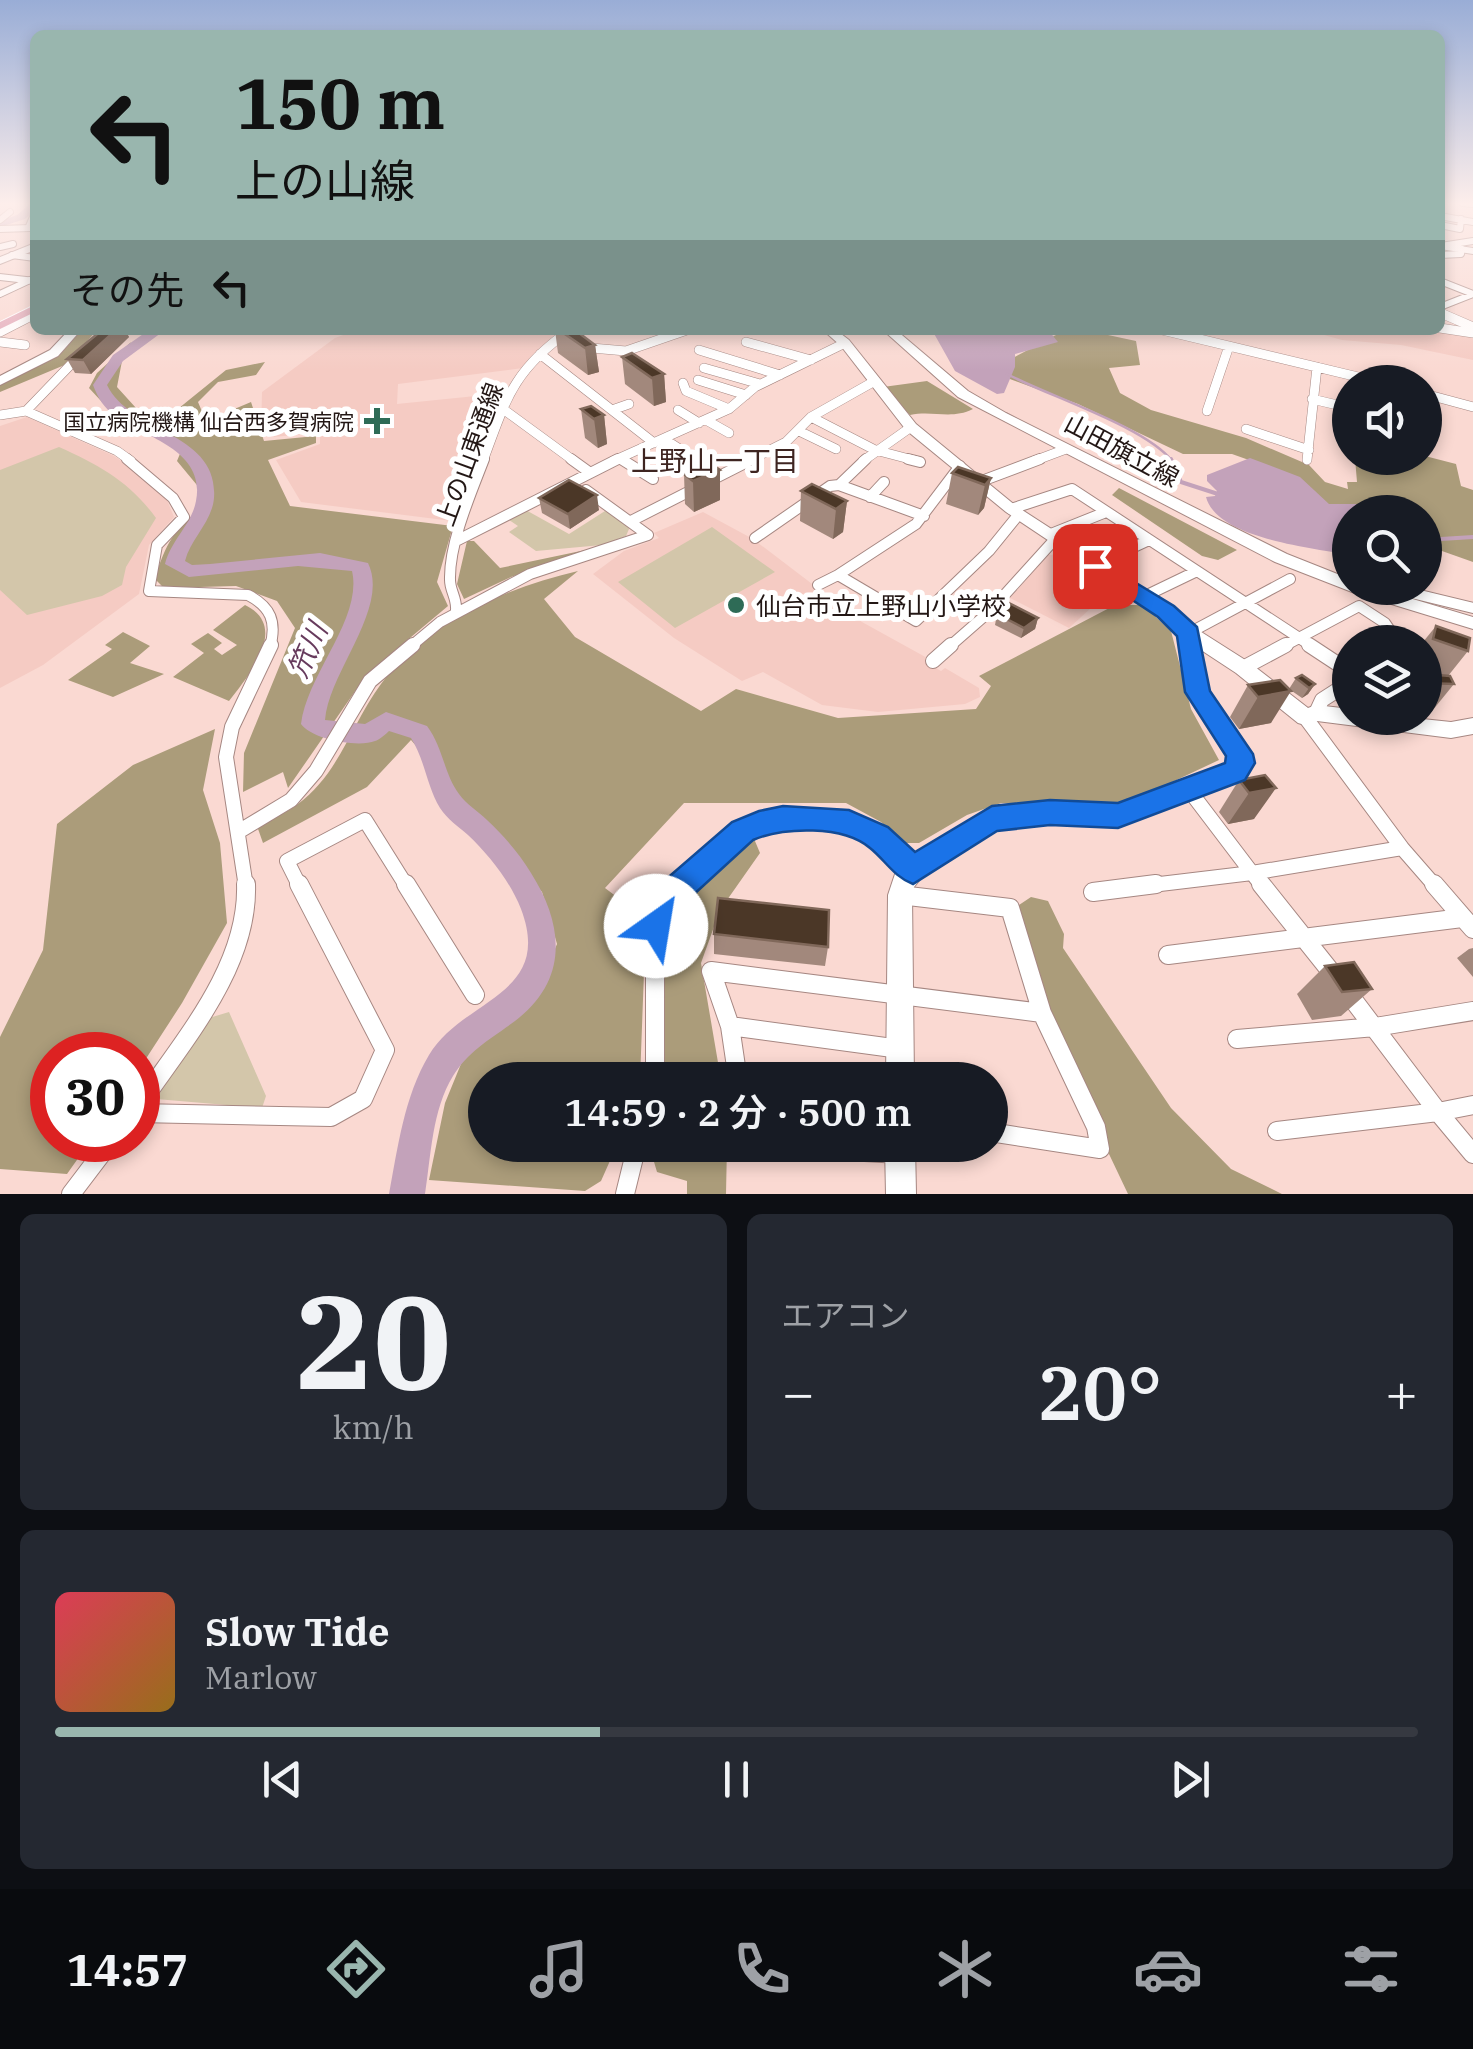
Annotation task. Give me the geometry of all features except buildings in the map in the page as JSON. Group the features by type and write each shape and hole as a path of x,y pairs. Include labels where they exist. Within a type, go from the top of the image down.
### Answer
{"main road":[{"path":"0,326 30,311"}],"street":[{"path":"0,278 30,280"},
{"path":"0,294 30,281"},
{"path":"1445,284 1473,294"},
{"path":"1445,308 1473,294"},
{"path":"1445,313 1473,330"},
{"path":"1445,327 1473,316"},
{"path":"1445,328 1473,330"},
{"path":"0,381 54,353 70,335"},
{"name":"上の山東通線","path":"456,610 457,599 448,583 458,540 510,386 563,335"},
{"path":"550,344 626,351 675,335"},
{"path":"835,335 911,427 1015,512 1311,715 1402,848 1468,923"},
{"name":"山田旗立線","path":"896,335 963,394 1281,558 1332,577"},
{"path":"1183,335 1332,371"},
{"path":"0,342 26,345"},
{"path":"746,342 812,360"},
{"path":"458,540 589,472 728,410 760,384 845,343"},
{"path":"26,411 91,346"},
{"path":"1207,410 1230,346"},
{"path":"699,350 780,374"},
{"path":"626,351 638,360"},
{"path":"540,354 612,410 697,460"},
{"path":"1246,429 1308,455 1317,367"},
{"path":"704,368 760,384"},
{"path":"698,380 746,394"},
{"path":"631,521 706,486 799,432 811,417 872,382"},
{"path":"684,383 686,390 728,410"},
{"path":"1442,398 1473,406"},
{"path":"1312,399 1332,404"},
{"path":"612,410 629,404"},
{"path":"503,409 589,472"},
{"path":"678,410 729,433"},
{"path":"0,415 26,411 140,466 184,513 179,524 156,545 149,591 233,593 252,597 273,616 276,629 272,647 228,736 225,776 246,860 244,918 231,958 207,1004 160,1076"},
{"path":"811,417 876,450 920,462"},
{"path":"839,486 876,450 911,427"},
{"path":"799,432 836,449"},
{"path":"978,482 1066,449"},
{"path":"620,458 653,479"},
{"path":"818,585 924,516 960,466"},
{"path":"238,832 291,800 316,772 370,681 456,610 530,574 648,535 573,482"},
{"path":"870,497 884,482"},
{"path":"754,538 830,486 924,516"},
{"path":"838,575 916,621 990,552 1015,512 1072,488 1332,660"},
{"path":"933,660 989,612 1054,536 1106,512"},
{"path":"1095,566 1149,540"},
{"path":"1143,597 1197,571"},
{"path":"1188,633 1290,579"},
{"path":"1442,600 1473,608"},
{"path":"1414,605 1473,623"},
{"path":"1243,668 1360,606 1385,625"},
{"path":"900,1062 900,896 903,882 913,870 992,819 1050,813 1118,816 1235,772 1242,763 1198,692 1188,633"},
{"path":"1311,715 1332,694"},
{"path":"1311,715 1332,716"},
{"path":"1442,729 1473,726"},
{"path":"1190,790 1473,1154"},
{"path":"655,1062 656,926 660,911 668,897 743,831 783,819 849,822 878,836 913,870"},
{"path":"160,1111 331,1117 363,1100 386,1050 287,862 365,820 475,995"},
{"path":"1093,892 1252,873 1402,848"},
{"path":"900,896 1010,908 1042,1013 1096,1127 1100,1149 1008,1135"},
{"path":"1168,955 1302,936 1468,923"},
{"path":"735,1062 730,1026 711,971 1042,1013"},
{"path":"1237,1039 1375,1027 1473,1011"},
{"path":"730,1026 900,1049"},
{"path":"1277,1132 1473,1106"},
{"path":"71,1194 95,1162"},
{"path":"624,1194 633,1162"},
{"path":"900,1162 901,1194"}],"shaded area":[{"path":"1445,331 1473,336 1473,360 1401,345 1324,335 1445,335"},
{"path":"72,335 93,335 67,364 0,392 0,383 23,373"},
{"name":"国立病院機構 仙台西多賀病院","path":"558,335 523,368 398,384 397,404 505,393 481,450 460,522 301,502 276,460 320,444 320,433 272,437 261,434 262,392 335,338"},
{"path":"935,335 1052,335 1058,342 1015,354 1015,367 1004,393 997,394 955,371"},
{"path":"1056,335 1108,335 1136,341 1140,365 1109,368 1120,393 1151,410 1246,438 1309,465 1325,482 1348,489 1347,482 1357,482 1356,475 1442,475 1442,460 1456,464 1461,486 1473,490 1473,562 1442,551 1442,495 1332,495 1332,511 1288,474 1232,454 1183,454 1078,404 999,375 1009,360"},
{"path":"131,342 117,387 136,408 163,421 226,370 265,362 256,375 218,382 198,402 206,421 251,402 264,441 316,436 316,443 268,460 290,506 453,526 437,582 448,606 367,674 288,788 283,772 243,792 244,753 295,628 277,601 236,586 164,588 155,579 175,534 211,502 177,461 184,444 115,416 89,388 97,373"},
{"path":"927,381 973,409 957,414 910,415 883,387"},
{"path":"27,417 114,456 142,475 167,500 174,517 149,545 139,594 43,665 0,688 0,426"},
{"path":"59,447 112,475 156,518 126,567 122,585 102,596 27,615 0,590 0,470"},
{"path":"1250,458 1300,477 1332,504 1332,552 1269,539 1228,523 1206,497 1215,496 1217,491 1207,481 1207,475"},
{"path":"1119,488 1237,550 1218,560 1202,556 1112,495"},
{"path":"524,509 569,534 605,511 627,522 629,529 626,536 602,545 536,551 509,532 518,526 506,518"},
{"name":"仙台市立上野山小学校","path":"703,512 753,539 862,622 929,659 929,664 941,671 945,668 979,688 980,697 965,704 878,712 822,705 763,672 742,681 674,638 593,574 624,551 659,538 654,533"},
{"path":"712,527 775,572 675,628 618,582"},
{"path":"467,541 474,541 500,568 595,548 511,577 464,599 457,584"},
{"path":"1060,554 1113,588 1069,628 1010,598 1048,555"},
{"path":"578,571 544,599 575,637 701,711 736,689 838,718 976,709 991,686 979,676 1115,605 1143,605 1171,631 1191,709 1219,760 1117,808 1001,803 967,815 919,843 903,843 881,822 846,803 684,803 605,888 646,919 641,1062 468,1062 468,1162 609,1162 601,1181 585,1191 429,1180 445,1103 463,1059 539,986 557,944 542,892 411,740 367,787 263,843 257,826 312,792 335,763 381,684 421,642 469,610 523,587"},
{"path":"245,605 258,614 265,638 255,665 229,701 173,677 204,653 191,644 208,633 222,643 214,649 222,655 237,645 213,630"},
{"path":"123,632 150,646 130,663 164,674 113,697 68,680 112,649 105,645"},
{"path":"215,729 203,790 220,843 227,923 160,1037 160,1032 30,1032 30,1162 75,1162 67,1174 0,1169 0,1037 43,950 57,824 133,765"},
{"path":"752,834 760,853 720,910 701,963 718,1062 665,1062 662,933 669,908"},
{"path":"1031,897 1048,901 1064,934 1063,948 1171,1108 1231,1169 1282,1194 1128,1194 1109,1154 1104,1125 1052,1014 1016,907"},
{"path":"229,1012 266,1096 262,1108 160,1099 160,1093 209,1018"},
{"path":"654,1162 727,1162 726,1194 687,1194 687,1181 657,1172"}],"waterway":[{"name":"笊川","path":"151,335 118,358 100,385 107,401 120,413 174,441 190,454 201,471 205,503 175,564 189,571 320,559 361,567 365,582 361,600 322,687 313,724 322,729 369,734 386,721 419,732 448,799 508,862 534,905 541,928 543,951 537,973 524,993 460,1042 441,1064 426,1099 407,1194"},
{"path":"1007,374 1119,424 1159,448 1172,461"},
{"path":"1172,461 1181,482 1218,494"},
{"path":"1442,539 1473,537"}],"place":[{"name":"国立病院機構 仙台西多賀病院","path":"377,421"},
{"name":"仙台市立上野山小学校","path":"736,605"}],"district":[{"name":"上野山一丁目","path":"715,460"}],"route":[{"path":"656,926 668,897 743,831 759,824 783,819 849,822 878,836 913,870 992,819 1050,813 1118,816 1235,772 1242,763 1239,754 1198,692 1188,633 1166,612 1095,566"}]}
